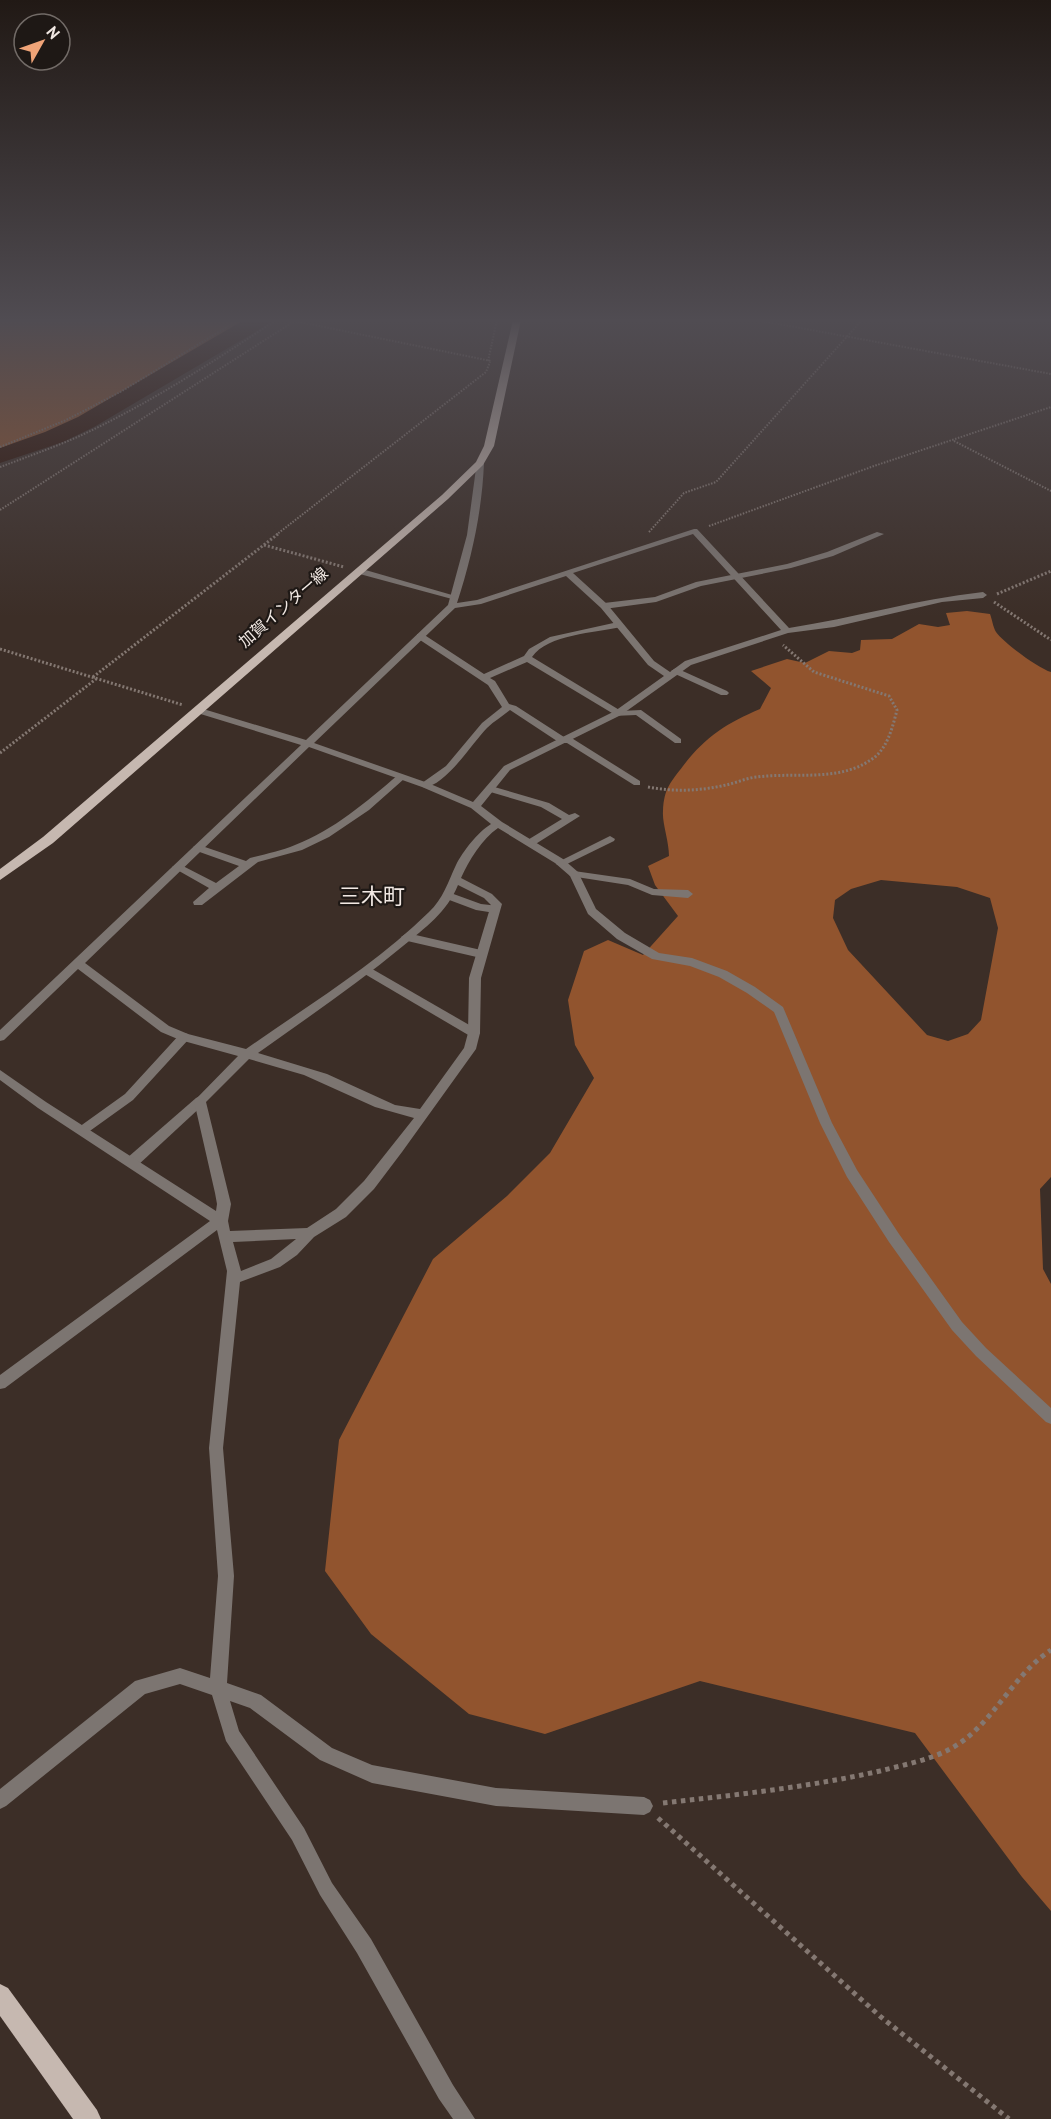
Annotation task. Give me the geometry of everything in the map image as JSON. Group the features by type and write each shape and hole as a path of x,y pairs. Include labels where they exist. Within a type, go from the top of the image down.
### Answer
{"main road":[{"name":"加賀インター線","path":"0,876 48,840 445,497 480,463 495,419"},
{"path":"0,1996 88,2119"}],"street":[{"path":"0,1037 309,744 454,602 480,489 480,463"},
{"path":"359,571 454,602 478,602 694,531 787,631"},
{"path":"604,606 656,599 699,584 812,560 880,534"},
{"path":"567,572 604,606 651,663 724,693"},
{"path":"475,806 507,768 617,713 688,663 787,631 834,624 942,599 983,595"},
{"path":"484,677 527,658 530,650 542,643 584,631 618,625"},
{"path":"420,636 492,683 506,706 513,708 637,783"},
{"path":"527,658 617,713 639,712 678,741"},
{"path":"425,784 449,768 485,725 507,708 506,706"},
{"path":"197,710 309,744 425,784 475,806 498,824 561,863 574,874 592,911 621,936 656,956 692,962 723,974 779,1010 826,1123 852,1173 894,1238 957,1326 981,1352 1051,1417"},
{"path":"198,902 215,887 254,860 298,848 324,835 365,808 401,777"},
{"path":"491,789 545,805 572,817 530,843"},
{"path":"132,1162 200,1101 246,1055 367,970 434,914 448,896 462,863 487,831 498,824"},
{"path":"561,863 610,839"},
{"path":"198,848 246,865"},
{"path":"177,867 215,887"},
{"path":"574,874 630,882 652,892 688,894"},
{"path":"234,1278 261,1272 283,1259 309,1233 341,1213 369,1185 470,1049 474,1033 475,978 497,904 488,896 455,879"},
{"path":"448,896 480,907 495,909"},
{"path":"407,937 481,954"},
{"path":"78,963 165,1029 184,1037 310,1072 351,1091 411,1114 423,1114"},
{"path":"367,970 474,1033"},
{"path":"82,1130 129,1097 184,1037"},
{"path":"0,1074 42,1105 221,1221"},
{"path":"200,1101 224,1204 221,1221 227,1237 234,1278 216,1448 226,1576 218,1688 232,1735 298,1834 326,1889 364,1946 446,2092 465,2119"},
{"path":"0,1383 206,1229 221,1221"},
{"path":"227,1237 309,1233"},
{"path":"0,1800 141,1687 180,1676 255,1701 326,1754 372,1774 496,1797 644,1806"}],"path":[{"path":"0,447 68,419"},
{"path":"0,467 58,445 113,419"},
{"path":"0,510 141,419"},
{"path":"0,753 425,419"},
{"path":"641,547 643,538 684,493 691,489 712,486 773,419"},
{"path":"694,531 874,466 1017,419"},
{"path":"954,441 1051,491"},
{"path":"263,545 359,571"},
{"path":"983,595 999,594 1051,571"},
{"path":"983,595 1051,640"},
{"path":"637,783 674,790 733,783 755,777 832,773 853,769 881,752 892,730 897,710 889,696 814,672 774,636"},
{"path":"0,648 173,702"},
{"path":"644,1806 683,1799 757,1793 861,1775 909,1764 951,1749 978,1727 1037,1659 1051,1650"},
{"path":"644,1806 881,2017 1009,2119"}],"shaded area":[{"path":"0,419 82,419 62,430 0,453"},
{"path":"967,611 990,614 1000,637 1030,660 1051,672 1051,1177 1040,1189 1043,1269 1051,1284 1051,1911 1022,1877 915,1733 700,1681 545,1734 469,1714 371,1634 325,1571 339,1440 433,1259 507,1196 550,1153 594,1078 575,1045 568,1000 584,951 608,940 643,955 678,916 655,885 648,866 669,856 663,811 665,797 672,781 691,756 708,739 737,720 760,709 771,688 751,671 787,659 805,663 829,651 852,653 860,650 861,640 892,639 919,624 938,627 950,625 946,613","holes":["881,880 957,887 990,898 998,928 981,1020 968,1034 948,1041 927,1035 848,950 833,918 835,900 851,889"]}],"waterway":[{"path":"0,456 54,437 91,419"}],"district":[{"name":"三木町","path":"372,896"}]}
